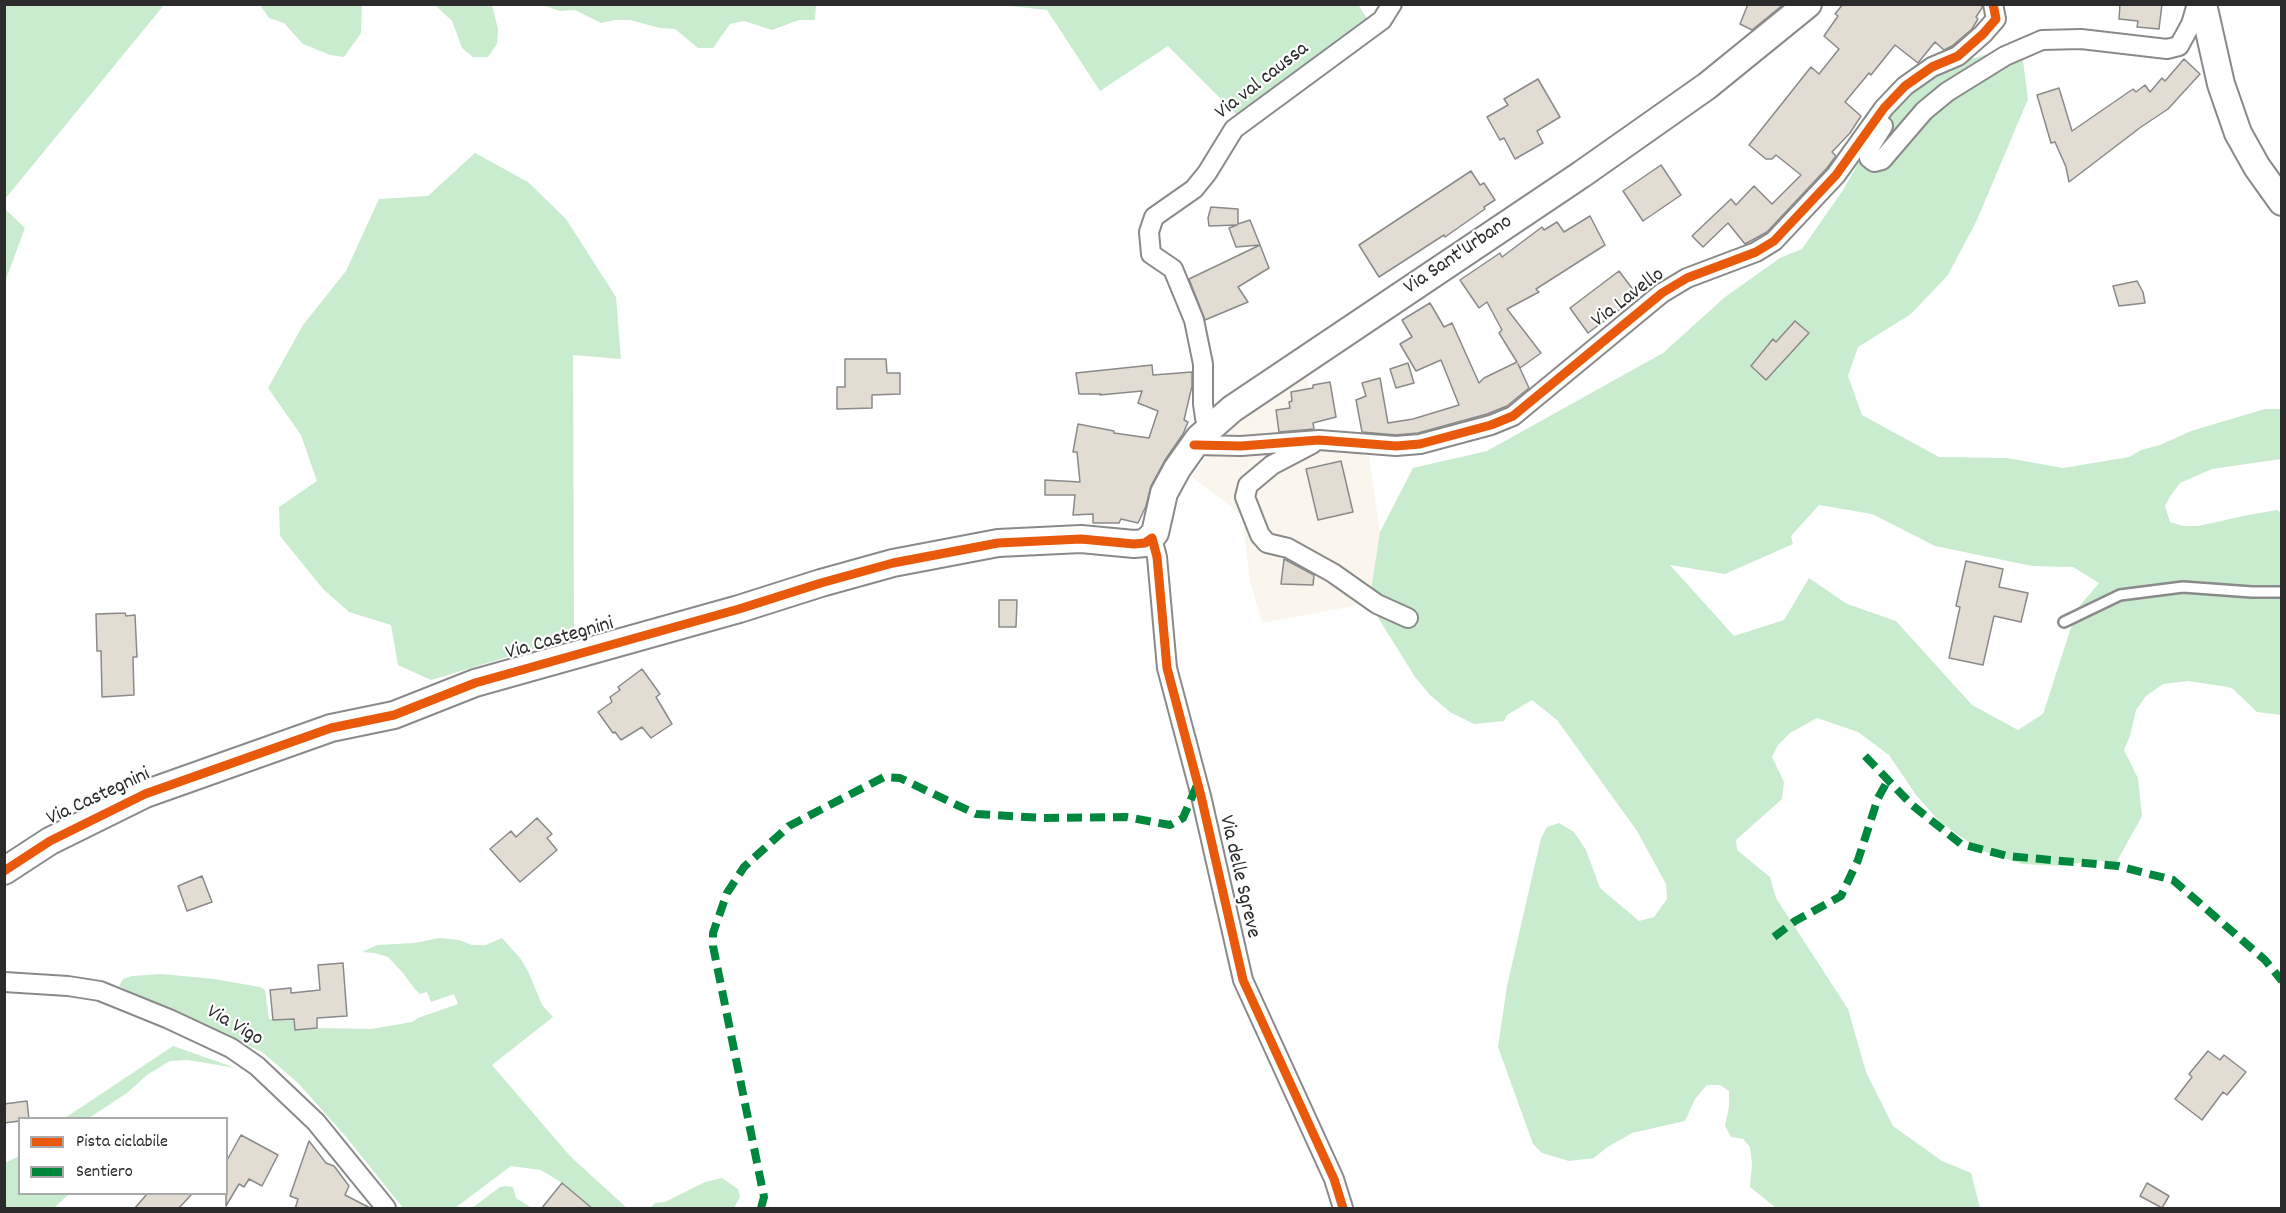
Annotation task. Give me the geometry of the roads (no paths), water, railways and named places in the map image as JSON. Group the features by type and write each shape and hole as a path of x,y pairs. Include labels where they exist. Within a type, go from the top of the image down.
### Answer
{"street":[{"name":"Via val caussa","path":"1202,436 1203,364 1194,320 1173,269 1151,254 1149,232 1154,217 1194,189 1207,173 1234,129 1382,20 1392,4"},
{"name":"Via Sant'Urbano","path":"1152,538 1161,512 1164,493 1202,436 1254,392 1582,174 1707,86 1808,4"},
{"name":"Via Lavello","path":"1202,436 1241,446 1319,440 1396,446 1420,444 1491,425 1513,416 1662,293 1688,278 1756,252 1774,241 1836,176 1862,136 1905,86 1932,67 1958,56 1983,34 1996,19 1993,4"},
{"path":"1898,94 1887,119 1869,149 1868,156 1874,162 1882,160 1924,111 1947,92 2005,56 2042,40 2081,39 2167,49 2179,46 2191,24 2197,4"},
{"path":"2203,4 2220,84 2238,133 2257,167 2282,202"},
{"path":"1319,440 1272,465 1248,485 1245,497 1257,529 1267,543 1288,548 1333,573 1377,604 1408,618"},
{"name":"Via Castegnini","path":"4,871 50,841 145,794 331,728 394,715 475,683 739,609 893,562 998,543 1081,539 1134,544 1145,543 1152,538"},
{"name":"Via delle Sgreve","path":"1152,538 1157,557 1167,668 1201,796 1243,980 1334,1179 1343,1209"},
{"name":"Via Vigo","path":"4,982 68,986 100,991 169,1018 231,1048 257,1066 316,1122 386,1209"}],"lane":[{"path":"2064,622 2120,595 2183,587 2282,592"}]}
